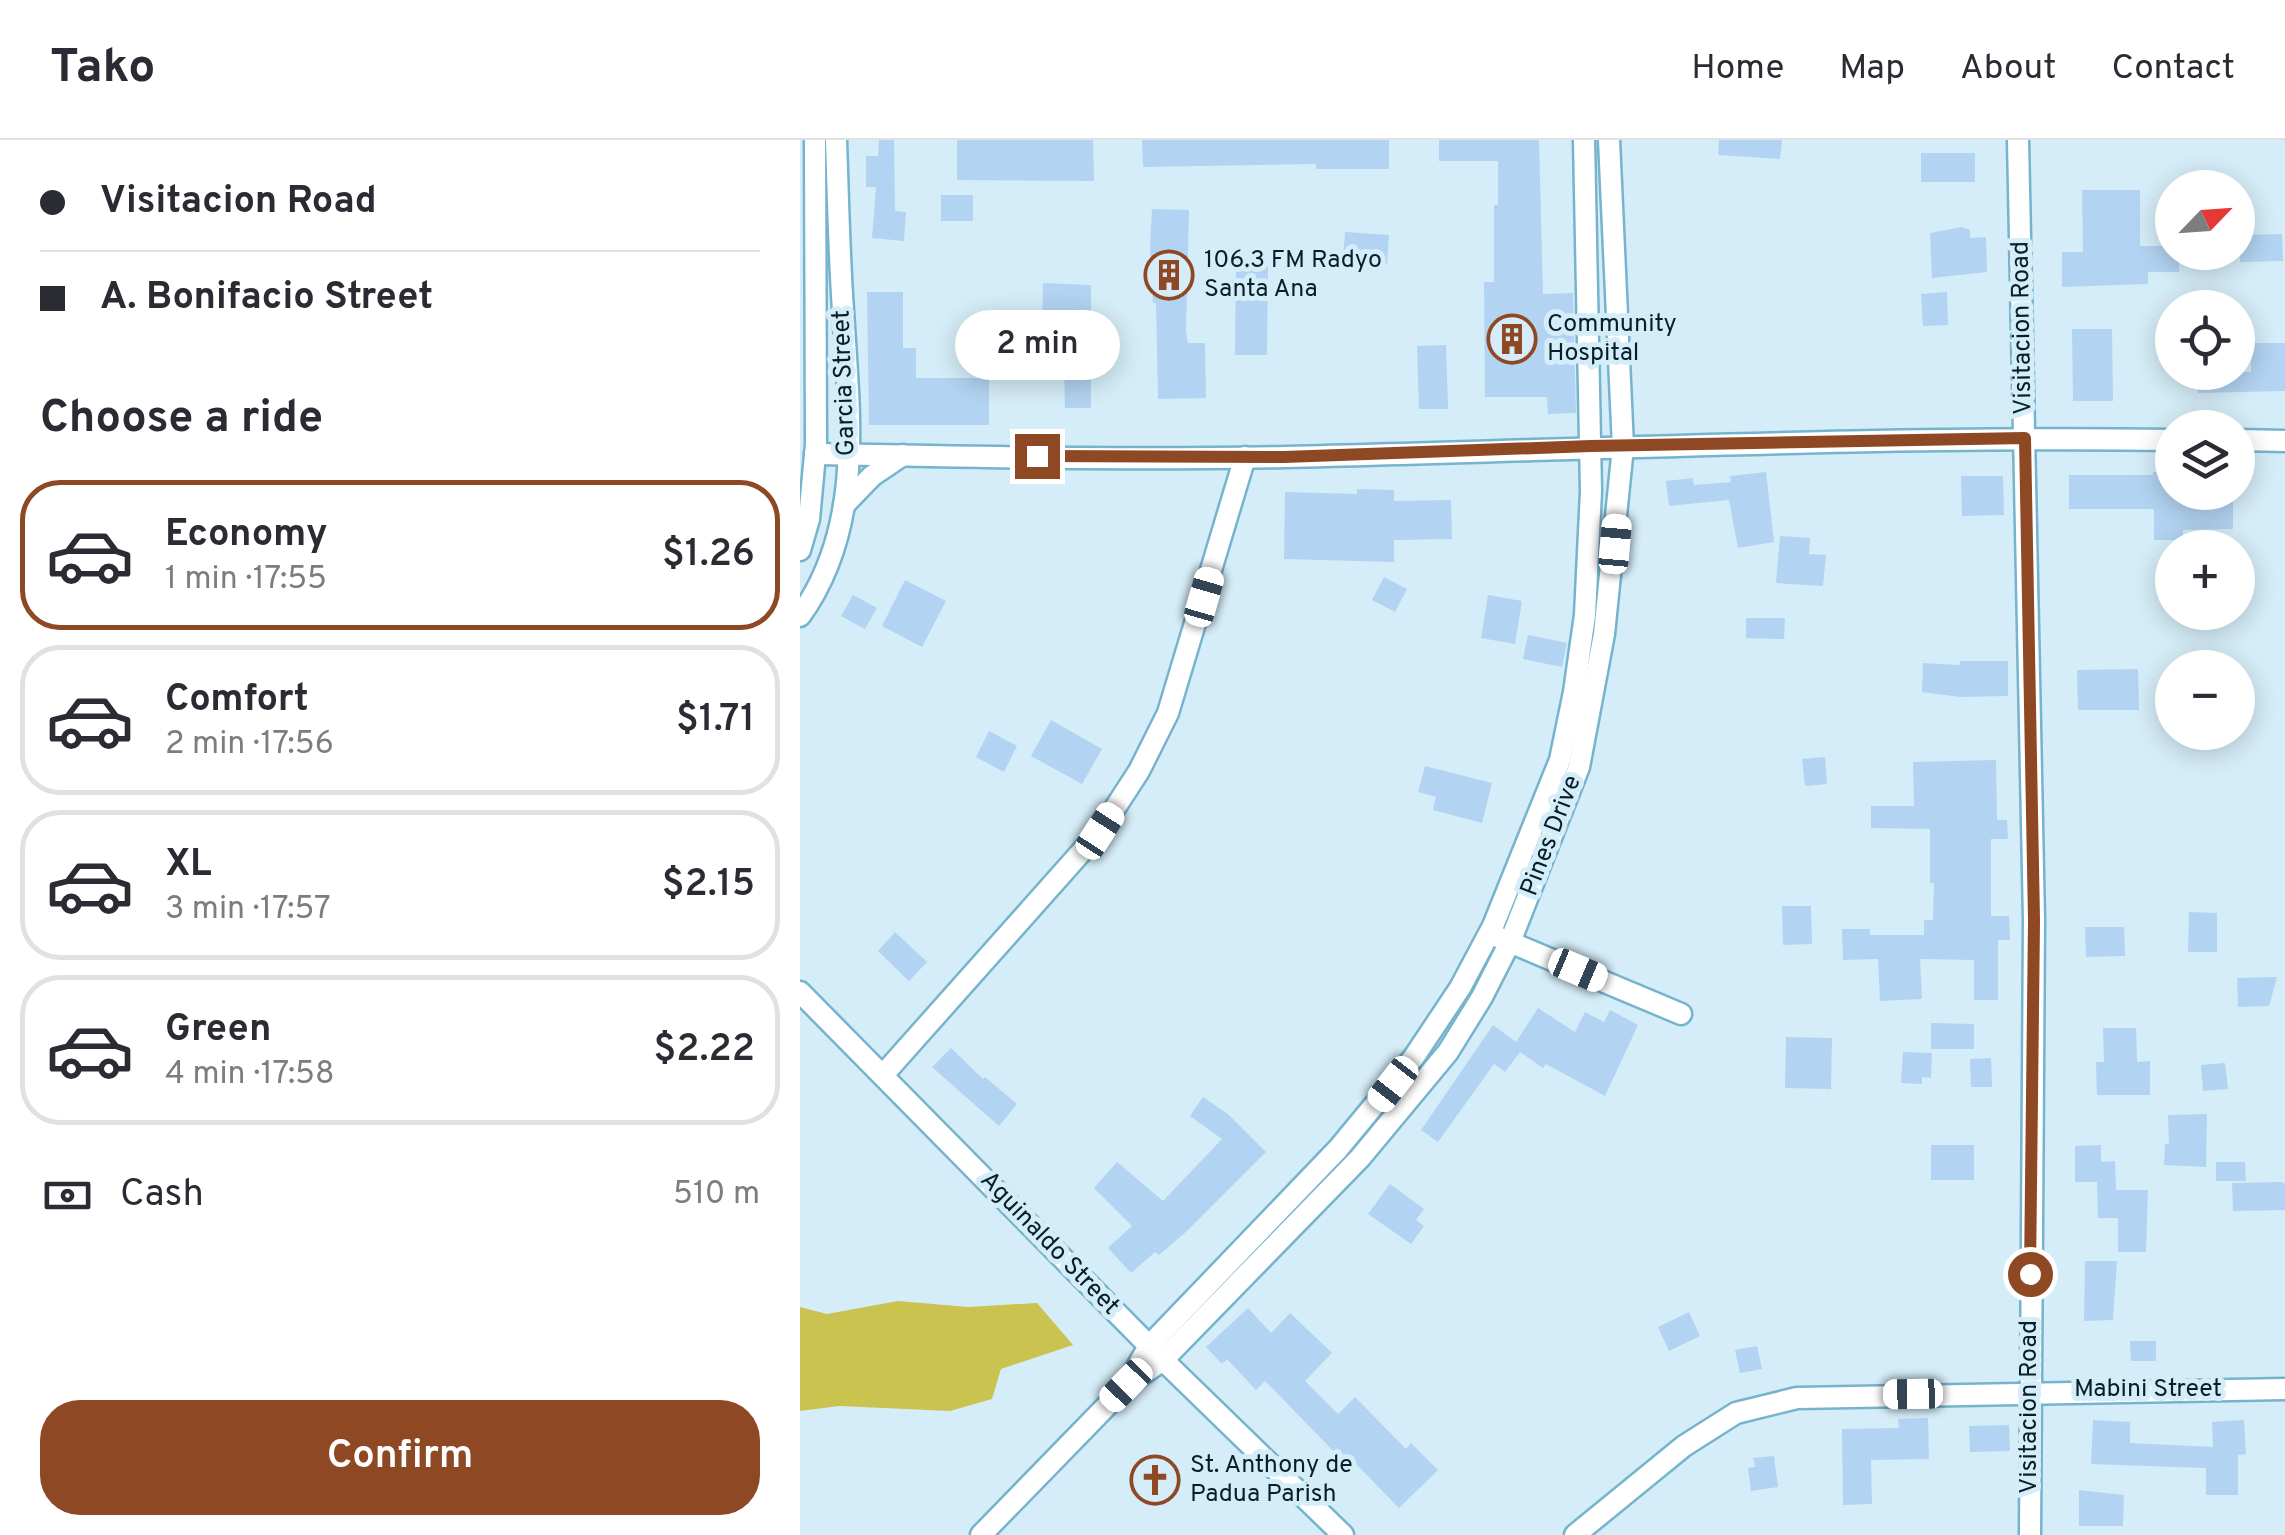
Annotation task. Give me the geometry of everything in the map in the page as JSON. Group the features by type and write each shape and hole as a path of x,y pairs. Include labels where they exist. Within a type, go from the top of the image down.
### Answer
{"street":[{"name":"Garcia Street","path":"800,550 809,519 816,454 815,140"},
{"name":"Garcia Street","path":"800,616 816,594 840,533 851,454 836,140"},
{"name":"Pines Drive","path":"982,1535 1156,1353 1372,1111 1414,1058 1460,988 1488,934 1560,760 1585,616 1591,446 1584,140"},
{"name":"Pines Drive","path":"1156,1353 1360,1158 1448,1052 1510,942 1579,768 1604,634 1623,448 1609,140"},
{"name":"Visitacion Road","path":"2018,140 2034,920 2030,1535"},
{"path":"816,454 1245,457 1591,446 2025,438 2155,440"},
{"path":"2255,440 2285,441"},
{"path":"843,506 872,476 903,455"},
{"path":"883,1075 1100,831 1139,771 1168,713 1245,457"},
{"path":"1488,934 1681,1014"},
{"name":"Aguinaldo Street","path":"800,992 1156,1353 1343,1535"},
{"name":"Mabini Street","path":"1575,1535 1684,1446 1736,1413 1797,1398 2285,1389"}],"shaded area":[{"path":"898,1301 968,1307 1037,1303 1073,1345 1001,1369 992,1399 950,1411 839,1406 800,1411 800,1307 827,1314"}],"building":[{"path":"879,140 894,140 895,211 906,212 904,241 872,238 876,187 866,187 866,156 878,156"},
{"path":"957,140 1093,140 1094,181 957,180"},
{"path":"1142,140 1389,140 1389,169 1316,169 1316,164 1143,167"},
{"path":"1439,140 1539,140 1543,294 1573,293 1576,413 1548,414 1547,397 1485,397 1484,282 1494,282 1498,161 1439,161"},
{"path":"1719,140 1782,140 1780,159 1718,155"},
{"path":"1921,153 1975,153 1975,182 1921,182"},
{"path":"2082,190 2140,190 2140,246 2155,246 2155,270 2179,272 2148,272 2148,284 2062,287 2062,252 2083,252"},
{"path":"941,195 973,195 973,221 941,221"},
{"path":"1152,209 1189,210 1186,331 1188,343 1205,343 1206,398 1158,399 1156,303 1150,247"},
{"path":"1962,227 1970,230 1970,238 1986,237 1987,272 1932,278 1930,233"},
{"path":"1345,232 1389,235 1387,264 1343,261"},
{"path":"2282,234 2283,261 2255,262 2255,235"},
{"path":"1236,261 1268,262 1267,355 1235,355"},
{"path":"1043,283 1091,285 1091,408 1065,408 1064,369 1041,369"},
{"path":"867,292 903,292 903,348 916,348 916,378 989,378 989,425 869,425"},
{"path":"1947,292 1948,325 1923,326 1921,294"},
{"path":"2072,329 2112,329 2113,401 2073,401"},
{"path":"2255,343 2285,343 2285,391 2198,390 2255,390"},
{"path":"1446,345 1448,409 1419,409 1417,346"},
{"path":"1766,472 1774,542 1738,548 1729,500 1669,506 1666,481 1693,478 1694,485 1731,482 1730,476"},
{"path":"2155,472 2155,510 2233,510 2233,529 2155,530 2154,540 2154,509 2069,509 2069,475"},
{"path":"1961,476 2003,476 2004,515 1962,516"},
{"path":"1357,489 1394,490 1394,501 1451,500 1452,539 1394,540 1394,562 1284,559 1285,492 1357,494"},
{"path":"1780,536 1810,538 1809,554 1826,555 1823,586 1776,583"},
{"path":"1384,577 1407,589 1395,612 1372,600"},
{"path":"905,580 946,601 922,647 882,626"},
{"path":"853,595 877,608 865,629 841,616"},
{"path":"1488,595 1522,601 1515,644 1481,638"},
{"path":"1746,618 1785,618 1784,639 1746,638"},
{"path":"1528,635 1567,643 1562,667 1523,659"},
{"path":"1960,661 2008,661 2008,696 1960,697 1922,692 1923,663 1960,665"},
{"path":"2138,669 2139,710 2078,710 2077,670"},
{"path":"1051,720 1102,749 1082,784 1031,756"},
{"path":"989,731 1017,746 1004,772 976,757"},
{"path":"1825,757 1827,784 1805,786 1802,759"},
{"path":"1996,760 1997,820 2007,820 2008,839 1991,839 1991,916 2009,916 2010,940 1998,940 1998,1000 1974,1000 1974,960 1920,959 1922,999 1880,1001 1878,959 1843,960 1842,929 1870,929 1870,935 1924,935 1924,920 1933,920 1934,883 1930,883 1930,829 1871,828 1871,806 1914,806 1913,762"},
{"path":"1425,766 1492,783 1482,823 1433,810 1436,797 1418,792"},
{"path":"1782,906 1811,906 1812,944 1783,945"},
{"path":"2189,912 2217,913 2217,952 2188,952"},
{"path":"2085,927 2124,927 2125,956 2086,957"},
{"path":"895,932 927,962 909,981 878,951"},
{"path":"2277,977 2269,1006 2238,1007 2237,978"},
{"path":"1538,1008 1575,1032 1585,1012 1604,1022 1610,1010 1638,1025 1605,1096 1546,1064 1543,1068 1520,1052 1505,1072 1494,1064 1438,1142 1421,1130 1493,1025 1516,1042"},
{"path":"1931,1023 1974,1024 1974,1049 1931,1049"},
{"path":"2103,1028 2136,1028 2137,1062 2150,1061 2150,1095 2097,1095 2096,1062 2104,1062"},
{"path":"1786,1037 1832,1038 1831,1089 1785,1088"},
{"path":"951,1048 1017,1104 999,1126 932,1067"},
{"path":"1903,1052 1932,1053 1931,1078 1922,1077 1922,1084 1901,1083"},
{"path":"1991,1058 1992,1087 1971,1087 1970,1059"},
{"path":"2225,1063 2228,1089 2203,1091 2201,1065"},
{"path":"1203,1097 1229,1115 1266,1152 1187,1231 1131,1273 1108,1248 1132,1226 1094,1188 1117,1162 1163,1201 1222,1139 1190,1116"},
{"path":"2207,1114 2206,1167 2164,1165 2165,1144 2169,1144 2168,1115"},
{"path":"1931,1145 1974,1145 1974,1180 1931,1180"},
{"path":"2101,1145 2101,1162 2115,1161 2116,1190 2148,1190 2146,1252 2118,1252 2118,1218 2098,1218 2097,1182 2075,1182 2075,1146"},
{"path":"2216,1162 2245,1162 2246,1181 2216,1181"},
{"path":"2232,1183 2285,1184 2285,1210 2233,1211"},
{"path":"1390,1184 1424,1209 1416,1220 1424,1226 1411,1244 1368,1214"},
{"path":"2085,1261 2117,1261 2113,1320 2084,1321"},
{"path":"1248,1308 1271,1333 1290,1313 1332,1353 1305,1381 1338,1414 1355,1397 1406,1449 1411,1443 1438,1470 1399,1508 1351,1459 1346,1464 1265,1381 1256,1390 1227,1359 1222,1364 1206,1347"},
{"path":"1689,1312 1700,1336 1669,1351 1658,1327"},
{"path":"2130,1341 2156,1341 2156,1361 2131,1361"},
{"path":"1757,1346 1762,1369 1740,1373 1735,1350"},
{"path":"1928,1418 1929,1459 1871,1460 1872,1504 1843,1505 1842,1429 1899,1428 1898,1419"},
{"path":"2093,1420 2130,1422 2130,1443 2213,1447 2212,1422 2244,1420 2246,1454 2238,1455 2238,1495 2206,1495 2206,1468 2091,1464"},
{"path":"2009,1425 2010,1451 1970,1452 1969,1426"},
{"path":"1774,1456 1778,1487 1751,1491 1748,1468 1755,1467 1753,1458"},
{"path":"2079,1490 2124,1495 2123,1526 2079,1526"}],"place":[{"name":"106.3 FM Radyo Santa Ana","path":"1169,275"},
{"name":"Community Hospital","path":"1512,339"},
{"name":"St. Anthony de Padua Parish","path":"1155,1480"}],"route":[{"path":"1037,456 1284,457 1591,446 2025,438 2034,920 2030,1274"}]}
